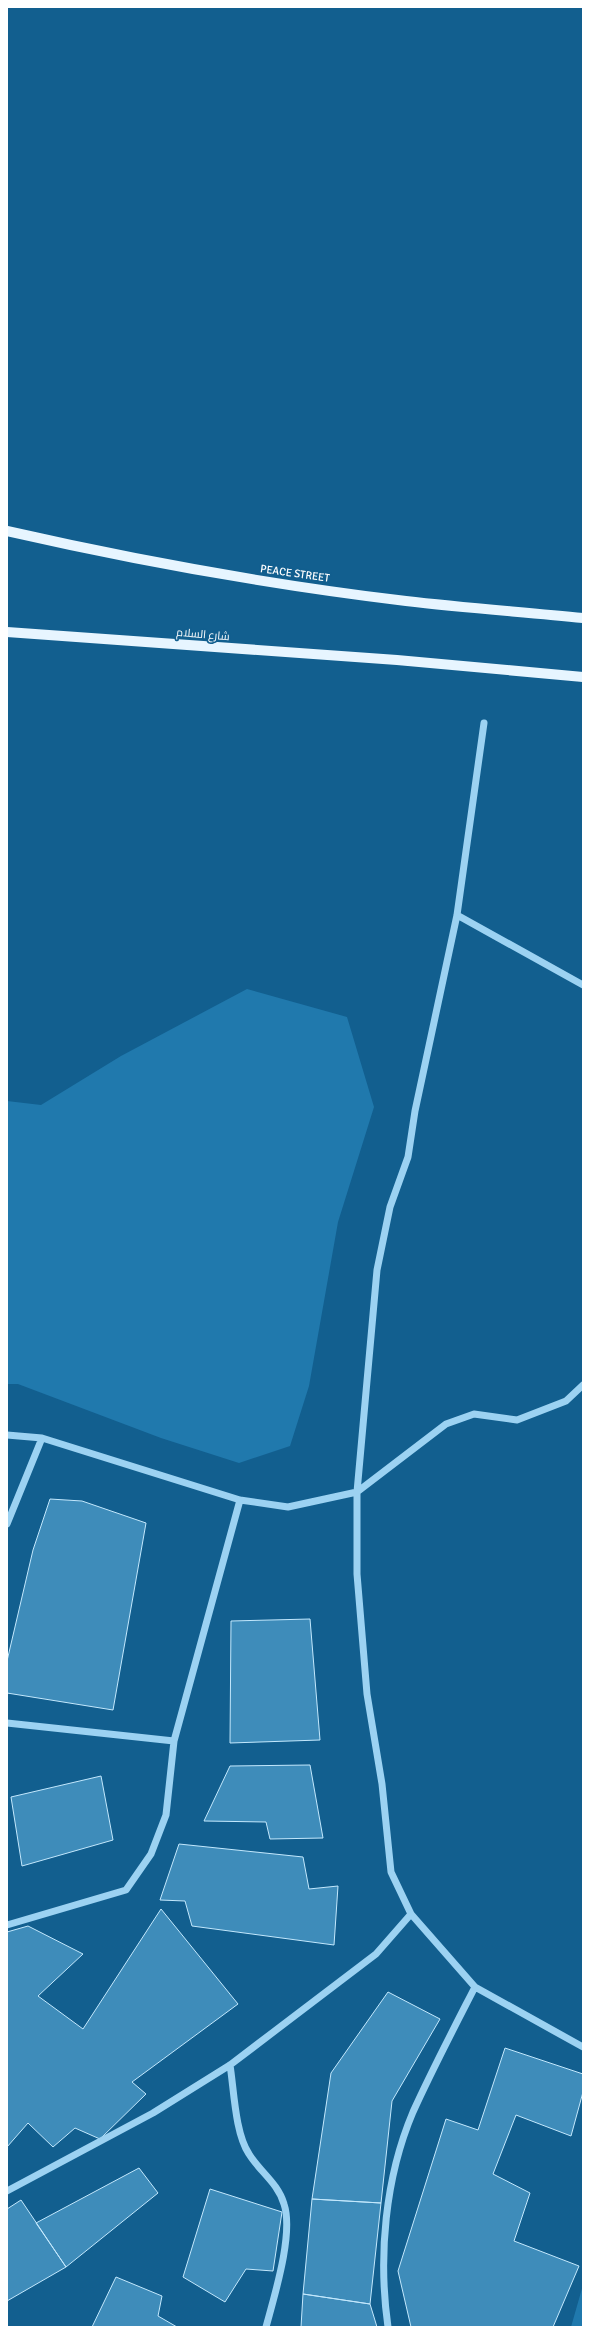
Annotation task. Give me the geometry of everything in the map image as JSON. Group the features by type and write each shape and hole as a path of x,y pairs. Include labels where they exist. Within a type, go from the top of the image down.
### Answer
{"main road":[{"name":"PEACE STREET","path":"7,531 166,565 405,601 583,618"},
{"name":"شارع السلام","path":"7,632 397,660 583,677"}],"street":[{"path":"484,723 457,915 415,1111 408,1157 390,1207 377,1270 357,1492 357,1574 367,1694 382,1784 391,1872 411,1914 475,1987 583,2048"},
{"path":"457,915 583,985"},
{"path":"7,1435 42,1438 240,1500 288,1507 357,1492 446,1424 474,1414 517,1420 566,1401 583,1385"},
{"path":"7,1524 42,1438"},
{"path":"7,1925 126,1890 151,1854 166,1815 174,1741 240,1500"},
{"path":"7,1723 174,1741"},
{"path":"7,2191 153,2113 230,2065 376,1954 411,1914"},
{"path":"388,2327 384,2300 384,2248 390,2194 413,2113 475,1987"},
{"path":"230,2065 241,2134 248,2154 278,2190 285,2205 286,2225 284,2254 266,2327"}],"shaded area":[{"path":"247,989 347,1017 374,1107 338,1222 309,1386 290,1446 239,1463 161,1438 18,1384 7,1384 7,1101 41,1105 121,1056"},
{"path":"583,2285 583,2327 571,2327"}],"building":[{"path":"50,1499 82,1501 146,1523 113,1710 7,1693 7,1661 33,1550"},
{"path":"310,1619 320,1740 230,1743 231,1621"},
{"path":"310,1765 323,1838 270,1839 266,1822 204,1821 230,1766"},
{"path":"101,1776 113,1840 22,1866 11,1797"},
{"path":"179,1844 303,1857 309,1889 338,1886 334,1945 192,1926 185,1901 160,1900"},
{"path":"161,1909 238,2004 132,2082 146,2094 100,2139 75,2128 53,2147 28,2123 7,2147 7,1932 28,1926 83,1954 38,1996 83,2029"},
{"path":"388,1992 440,2019 392,2101 381,2203 312,2199 331,2073"},
{"path":"505,2048 583,2074 583,2092 571,2136 516,2115 493,2174 530,2193 514,2241 579,2266 553,2327 411,2327 398,2271 446,2119 478,2130"},
{"path":"139,2168 158,2193 66,2267 36,2223"},
{"path":"210,2189 282,2212 273,2271 246,2269 225,2302 183,2277"},
{"path":"312,2199 381,2203 370,2304 303,2294"},
{"path":"21,2200 66,2267 7,2301 7,2209"},
{"path":"116,2277 162,2296 158,2316 177,2327 92,2327"},
{"path":"303,2294 370,2304 377,2327 301,2327"}]}
